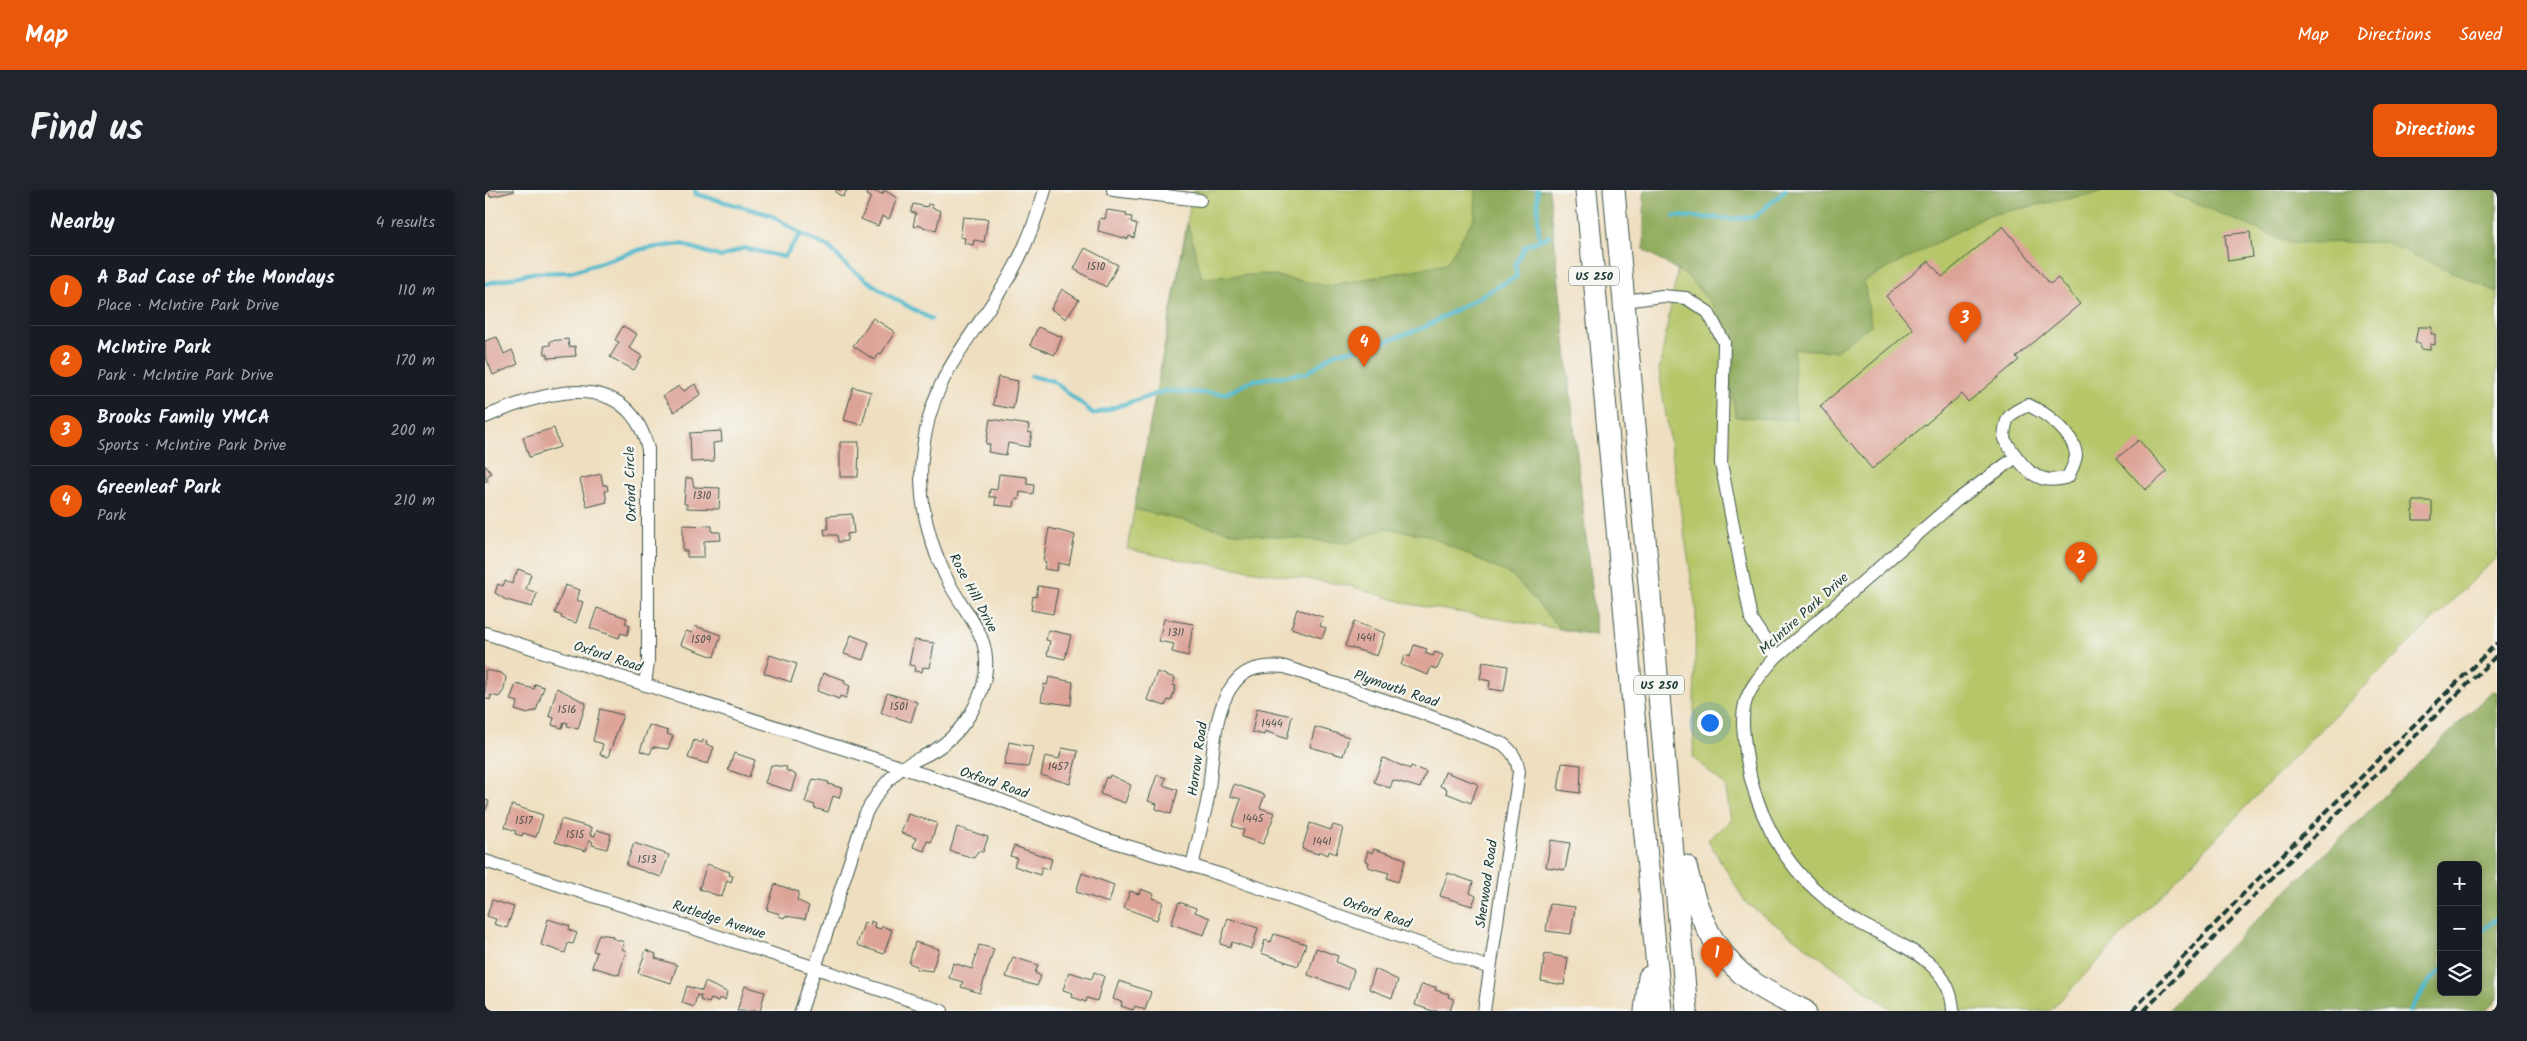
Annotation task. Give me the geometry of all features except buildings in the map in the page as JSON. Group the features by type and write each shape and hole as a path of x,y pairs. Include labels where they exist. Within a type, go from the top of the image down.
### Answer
{"highway":[{"name":"US 250","path":"1586,190 1653,942 1661,1011"},
{"name":"US 250","path":"1614,190 1687,1011"},
{"path":"1665,748 1688,873 1695,900 1705,926 1719,950 1733,967 1755,983 1805,1011"},
{"path":"1645,1011 1653,942"}],"street":[{"name":"Rose Hill Drive","path":"801,1011 865,815 873,798 885,783 902,768 936,750 952,737 966,721 983,684 986,665 985,648 980,631 946,577 929,534 921,488 921,459 929,417 939,385 953,359 1010,275 1027,240 1045,190"},
{"path":"1113,190 1200,200"},
{"path":"1625,301 1662,296 1686,298 1708,312 1724,342 1721,463 1751,619 1776,657"},
{"name":"Oxford Circle","path":"485,416 555,394 587,391 605,394 617,400 636,419 644,433 648,449 649,662 645,685"},
{"path":"2028,405 2044,412 2067,435 2073,445 2076,456 2068,477 2056,481 2043,480 2031,473 2016,457 2004,439 2005,422 2013,412 2028,405"},
{"name":"McIntire Park Drive","path":"1953,1011 1945,981 1928,962 1846,915 1800,875 1767,823 1755,795 1743,736 1743,706 1752,684 1776,657 1957,501 2016,457"},
{"name":"Oxford Road","path":"485,633 987,795 1101,838 1192,866 1490,968"},
{"name":"Plymouth Road","path":"1255,669 1270,666 1285,667 1411,709 1503,744 1512,751 1517,760"},
{"name":"Harrow Road","path":"1192,866 1207,802 1223,704 1241,676 1255,669"},
{"name":"Sherwood Road","path":"1483,1011 1519,772 1517,760"},
{"name":"Rutledge Avenue","path":"485,861 942,1011"}],"green space":[{"path":"1193,190 1549,190 1596,635 1409,604 1346,585 1170,558 1127,549"},
{"path":"1476,190 1549,190 1596,635 1560,629 1513,576 1427,535 1385,528 1348,543 1235,533 1134,509 1188,224 1202,278 1265,274 1327,286 1446,264 1475,216"},
{"path":"1644,190 2110,190 1989,215 1864,281 1871,325 1836,351 1794,349 1796,420 1736,417 1717,310 1686,275 1644,250"},
{"path":"1682,190 2497,190 2497,557 2309,741 2050,1011 1894,1011 1746,903 1708,840 1731,820 1725,785 1693,758 1696,609 1659,371 1689,207"},
{"path":"2164,190 2497,190 2497,292 2386,242 2290,243"},
{"path":"2492,691 2497,692 2497,999 2486,1011 2168,1011 2187,988"}],"waterway":[{"path":"695,190 696,194 771,215 801,234"},
{"path":"1537,190 1539,239"},
{"path":"1674,216 1733,219 1755,217 1785,190"},
{"path":"485,284 532,273 571,272 642,249 681,244 721,257 744,248 784,257 801,234 830,248 847,266 888,295 931,319"},
{"path":"1031,376 1053,381 1094,414 1165,391 1225,394 1254,380 1307,373 1335,353 1375,345 1423,328 1517,276 1515,265 1525,246 1549,236"},
{"path":"2482,931 2497,918"},
{"path":"2410,1011 2430,980 2437,974"}],"railway":[{"path":"2132,1011 2249,888 2497,643"},
{"path":"2144,1011 2255,895 2497,655"}],"place":[{"name":"Brooks Family YMCA","path":"1965,343"},
{"name":"Greenleaf Park","path":"1364,367"},
{"name":"McIntire Park","path":"2081,583"},
{"name":"A Bad Case of the Mondays","path":"1717,978"}]}
